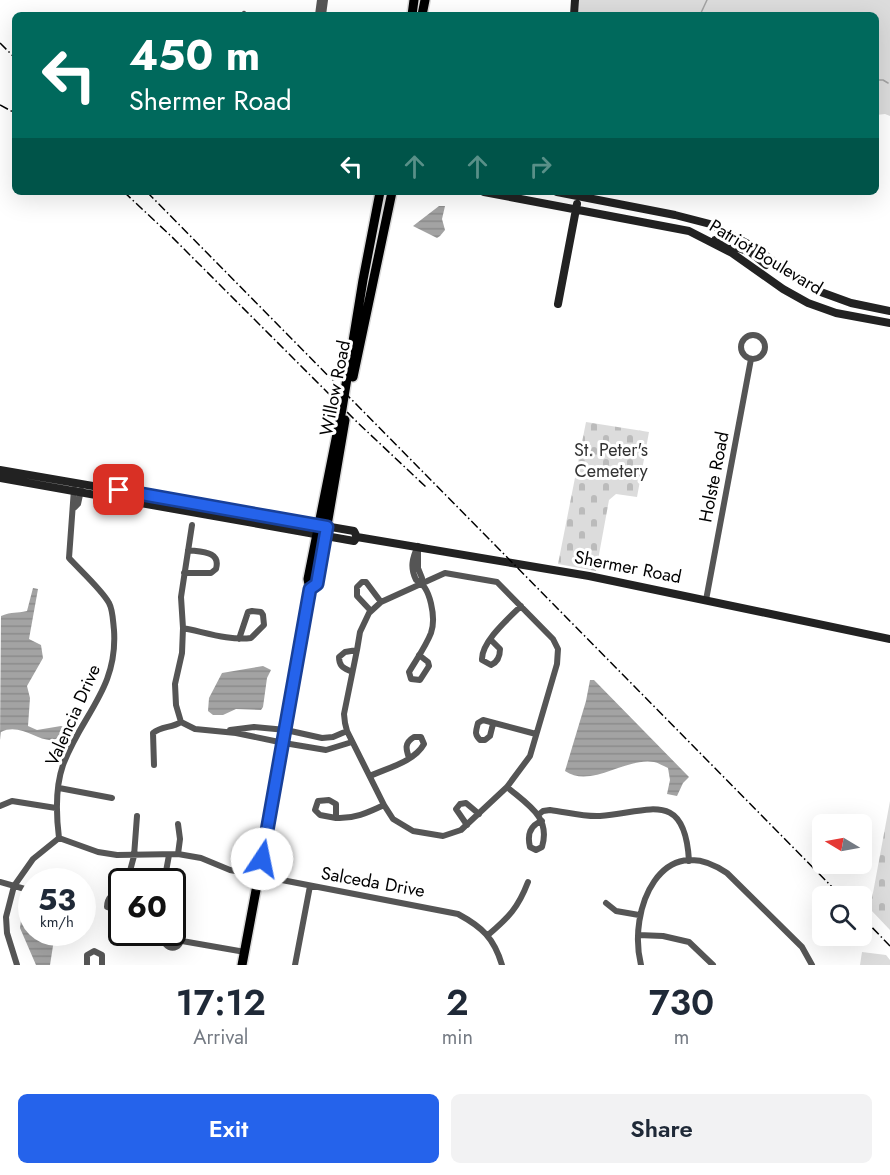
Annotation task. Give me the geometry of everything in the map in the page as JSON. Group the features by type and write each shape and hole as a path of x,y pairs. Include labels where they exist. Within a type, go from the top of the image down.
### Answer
{"main road":[{"name":"Willow Road","path":"322,531 377,195"},
{"name":"Willow Road","path":"242,965 284,743 310,589 308,579 322,531 391,195"},
{"path":"373,289 383,257 396,195"},
{"name":"Patriot Boulevard","path":"499,195 675,227 700,236 732,253 795,297 822,309 890,323"},
{"path":"558,304 579,195"},
{"name":"Patriot Boulevard","path":"584,195 710,224 756,248 769,262 803,283 834,298 890,311"},
{"path":"700,236 746,250 769,262 767,278"},
{"name":"Shermer Road","path":"0,470 78,488"},
{"name":"Shermer Road","path":"0,478 78,488 322,531 354,541 357,537 581,574 890,639"}],"street":[{"name":"Holste Road","path":"754,335 761,338 765,349 762,356 751,359 743,354 741,346 744,339 754,335"},
{"name":"Holste Road","path":"706,600 751,359"},
{"name":"Valencia Drive","path":"59,838 56,808 62,768 80,728 104,690 111,671 115,644 109,603 69,558 69,534 74,508 71,503 78,488"},
{"path":"192,525 181,597 182,653 175,684 176,705 181,722 195,729 249,735 326,750 352,742"},
{"path":"418,546 418,568 422,578 421,582 427,593 433,621 431,633 419,655"},
{"path":"184,573 211,573 216,570 218,562 217,558 211,554 188,550"},
{"path":"445,573 497,582 553,639 558,649 557,664 530,756 507,787 479,814 461,830 443,836 413,831 393,819 384,806 352,742 344,714 360,632 371,611 381,602 421,582 445,573"},
{"path":"371,611 357,596 357,587 362,582 366,582 381,602"},
{"path":"490,640 500,626 521,606"},
{"path":"183,628 239,639 251,638 262,628 264,620 261,612 248,612 239,639"},
{"path":"352,672 341,667 339,657 345,652 357,650"},
{"path":"154,765 153,733 160,729 174,727 181,722"},
{"path":"494,724 536,734"},
{"path":"249,735 250,727"},
{"path":"225,733 231,729 250,727 286,730 322,738 333,737 347,731"},
{"path":"370,776 410,758"},
{"path":"507,787 540,818 550,810 597,816 644,808 656,808 667,812 677,819 685,830 689,861"},
{"path":"59,788 112,798"},
{"path":"0,806 12,801 56,808"},
{"path":"466,825 456,809 460,804 466,803 479,814"},
{"path":"336,818 355,818 384,806"},
{"path":"131,868 137,816"},
{"path":"178,824 180,839 178,854"},
{"path":"17,965 8,941 6,917 15,886 33,859 59,838"},
{"name":"Salceda Drive","path":"59,838 98,852 134,856 178,854 201,858 230,870 458,914 476,923 488,935"},
{"path":"167,868 169,855"},
{"path":"641,965 638,952 639,915 646,893 665,869 689,861 717,866 728,873 802,947 812,965"},
{"path":"0,882 18,887"},
{"path":"502,965 498,951 488,935 510,916 520,902 528,882"},
{"path":"295,965 310,886"},
{"path":"606,903 616,911 639,915"},
{"path":"638,935 677,938 689,942 713,965"},
{"path":"0,943 8,941"},
{"path":"186,942 245,952"},
{"path":"87,965 87,956 94,951 102,956 102,965"}],"green space":[{"path":"579,0 890,0 890,116 879,115 879,12 578,12"},
{"name":"St. Peter's Cemetery","path":"586,422 649,432 637,497 616,494 609,500 596,571 558,564"},
{"path":"890,801 890,930 872,911 872,898"},
{"path":"862,952 886,955 890,960 890,965 860,965"}],"shaded area":[{"path":"439,206 445,206 442,219 445,230 440,236 437,238 413,226"},
{"path":"33,588 38,589 29,639 41,645 43,658 27,686 30,698 28,726 37,730 64,727 59,736 53,740 11,729 1,732 0,740 1,616 27,611"},
{"path":"263,666 271,670 267,678 261,710 236,709 223,715 213,715 208,711 209,698 222,673"},
{"path":"590,680 594,680 689,777 683,783 677,796 667,794 670,780 668,768 654,762 632,764 597,775 575,776 565,771"},
{"path":"28,946 53,946 50,965 36,965"}],"waterway":[{"path":"701,12 707,0"},
{"path":"879,80 888,83"}],"railway":[{"path":"0,43 12,55"},
{"path":"0,105 12,111"},
{"path":"127,195 426,487"},
{"path":"150,195 831,886"},
{"path":"872,927 890,946"}],"route":[{"path":"119,490 327,527 317,584 310,589 262,859"}]}
